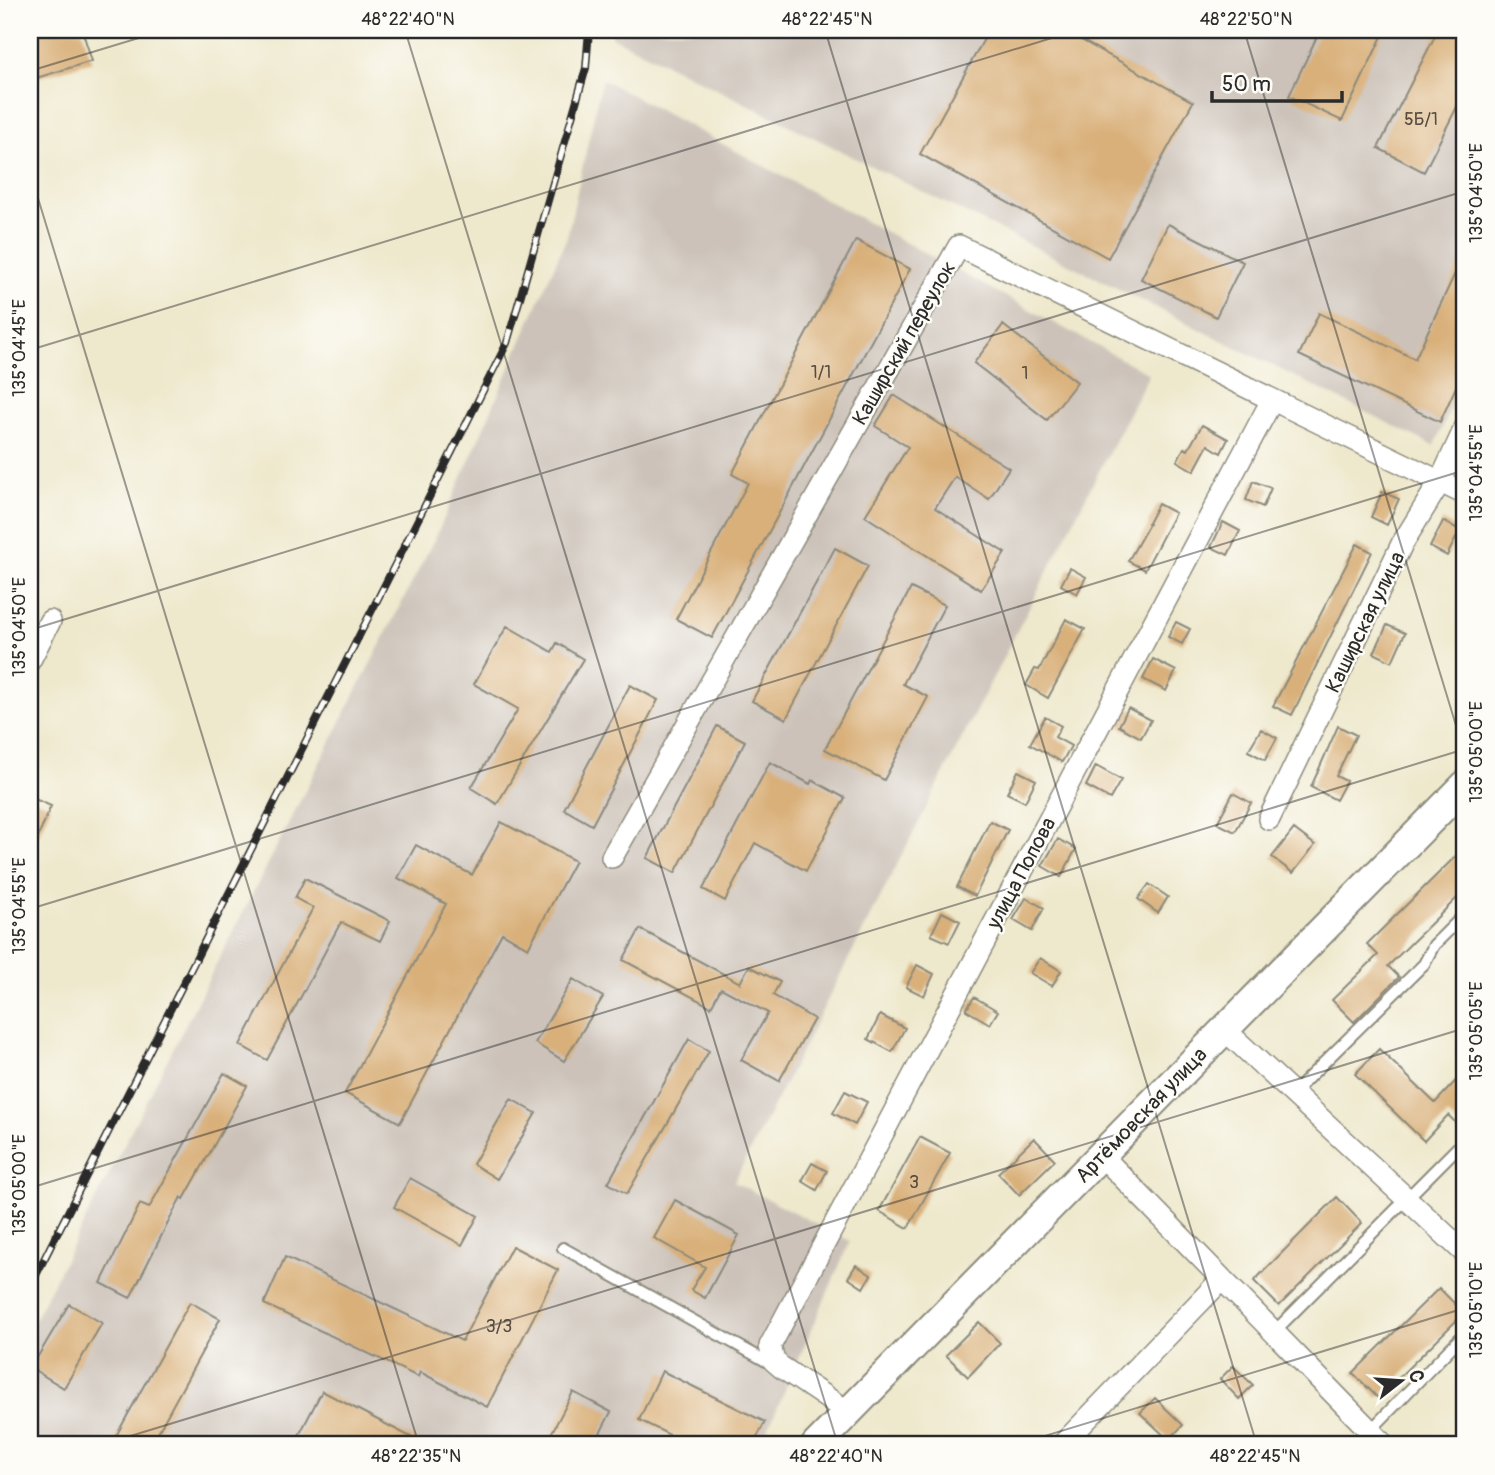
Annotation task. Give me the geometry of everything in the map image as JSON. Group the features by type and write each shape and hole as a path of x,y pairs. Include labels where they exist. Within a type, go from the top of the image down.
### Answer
{"street":[{"name":"Каширский переулок","path":"612,857 959,246 1465,495"},
{"name":"улица Попова","path":"797,1378 774,1360 770,1346 1272,400"},
{"name":"Каширская улица","path":"1269,819 1402,544 1440,482 1465,428"},
{"path":"30,660 50,621"},
{"name":"Артёмовская улица","path":"816,1445 1465,785"},
{"path":"1225,1030 1465,1253"},
{"path":"1101,1155 1377,1438"},
{"path":"1062,1445 1222,1279"},
{"path":"797,1378 848,1412"}],"lane":[{"path":"1293,1093 1424,964 1434,945 1465,914"},
{"path":"1274,1332 1465,1140"},
{"path":"563,1248 797,1378"},
{"path":"1377,1438 1465,1333"}],"shaded area":[{"path":"612,30 1465,30 1465,378 1434,446 612,37"},
{"path":"602,79 1149,374 734,1182 850,1241 761,1445 30,1445 30,1328 438,532 567,237"}],"building":[{"path":"30,30 82,30 92,61 30,80"},
{"path":"989,30 1063,30 1193,102 1108,258 920,154"},
{"path":"1320,30 1385,30 1342,121 1289,96"},
{"path":"1438,30 1465,30 1465,91 1424,172 1378,148"},
{"path":"1168,224 1243,262 1216,317 1141,279"},
{"path":"856,240 910,269 712,638 676,619 748,483 732,474"},
{"path":"1465,252 1465,367 1440,422 1299,355 1319,313 1415,359"},
{"path":"1003,325 1077,382 1047,420 974,363"},
{"path":"894,395 1009,468 989,499 955,477 935,508 1005,553 981,590 865,516 908,447 875,426"},
{"path":"1202,425 1228,439 1221,453 1208,445 1194,471 1177,461 1184,448 1188,450"},
{"path":"1253,481 1271,488 1263,507 1246,500"},
{"path":"1382,492 1399,499 1387,525 1371,517"},
{"path":"1158,504 1175,513 1145,570 1128,561"},
{"path":"1443,521 1460,530 1447,556 1430,547"},
{"path":"1223,522 1240,531 1228,555 1211,547"},
{"path":"1357,544 1372,552 1292,715 1273,706"},
{"path":"835,548 868,566 786,719 752,701"},
{"path":"1070,568 1086,577 1077,594 1061,585"},
{"path":"911,588 945,605 903,684 928,697 884,780 825,749"},
{"path":"1066,619 1085,629 1048,698 1026,685 1035,669 1039,670"},
{"path":"1176,622 1190,629 1182,644 1168,637"},
{"path":"1387,625 1405,633 1392,662 1374,653"},
{"path":"507,626 552,652 557,643 583,659 497,804 471,788 518,709 474,684"},
{"path":"1153,659 1176,671 1166,691 1143,679"},
{"path":"630,685 658,700 592,825 564,809"},
{"path":"1128,708 1151,720 1141,738 1119,726"},
{"path":"1045,717 1061,726 1055,737 1071,746 1062,762 1030,744"},
{"path":"717,726 745,741 675,873 647,858"},
{"path":"1338,726 1356,735 1336,776 1346,781 1336,800 1311,787"},
{"path":"1261,729 1277,738 1265,760 1248,751"},
{"path":"770,762 810,784 812,780 845,798 806,871 755,843 725,901 703,889"},
{"path":"1096,766 1121,780 1110,799 1086,786"},
{"path":"1018,771 1036,780 1025,802 1007,793"},
{"path":"1233,793 1251,803 1235,832 1217,823"},
{"path":"30,797 51,806 30,855"},
{"path":"990,821 1008,830 975,896 957,887"},
{"path":"501,822 575,861 528,948 502,933 400,1123 345,1093 446,904 398,878 416,845 472,875"},
{"path":"1294,829 1315,845 1293,873 1272,857"},
{"path":"1058,839 1076,849 1061,877 1042,866"},
{"path":"1465,847 1465,890 1388,966 1399,977 1354,1022 1332,1000 1378,955 1367,944"},
{"path":"305,878 390,921 380,941 341,922 267,1060 240,1045 313,908 295,898"},
{"path":"1149,884 1168,897 1158,913 1138,899"},
{"path":"1026,898 1044,908 1032,931 1013,920"},
{"path":"942,912 960,921 949,943 931,935"},
{"path":"640,929 740,983 749,966 780,982 773,995 814,1019 779,1081 741,1060 768,1013 721,988 711,1007 623,960"},
{"path":"1040,958 1061,971 1052,986 1030,973"},
{"path":"917,965 934,974 924,996 906,987"},
{"path":"573,979 603,997 564,1061 535,1043"},
{"path":"974,997 998,1011 990,1024 966,1010"},
{"path":"880,1015 905,1028 892,1052 868,1039"},
{"path":"689,1039 709,1051 627,1194 608,1183"},
{"path":"1379,1049 1435,1103 1465,1071 1465,1117 1458,1125 1448,1115 1424,1141 1355,1074"},
{"path":"224,1073 247,1086 184,1199 181,1197 130,1298 101,1283 140,1204 149,1208"},
{"path":"845,1091 867,1102 855,1125 833,1113"},
{"path":"511,1099 536,1113 497,1179 473,1164"},
{"path":"920,1137 950,1153 908,1228 879,1211"},
{"path":"1034,1138 1055,1160 1019,1195 998,1173"},
{"path":"812,1163 827,1171 817,1190 802,1181"},
{"path":"410,1178 478,1216 462,1245 394,1207"},
{"path":"1337,1197 1362,1223 1279,1306 1254,1281"},
{"path":"675,1200 739,1235 705,1298 691,1290 705,1267 654,1238"},
{"path":"512,1246 558,1270 487,1407 420,1372 418,1377 264,1304 285,1257 462,1341"},
{"path":"856,1265 871,1275 863,1288 848,1278"},
{"path":"1439,1288 1464,1313 1378,1398 1353,1373"},
{"path":"190,1302 220,1319 151,1445 111,1445"},
{"path":"69,1304 102,1323 64,1388 31,1368"},
{"path":"979,1322 1000,1343 968,1377 946,1355"},
{"path":"1233,1366 1253,1385 1239,1399 1220,1379"},
{"path":"662,1371 765,1422 753,1445 690,1445 639,1420"},
{"path":"322,1391 426,1445 294,1445"},
{"path":"573,1392 611,1412 594,1445 573,1445 551,1434"},
{"path":"1155,1398 1183,1425 1169,1440 1140,1413"}],"railway":[{"path":"30,1287 507,343 586,68 589,30"}]}
